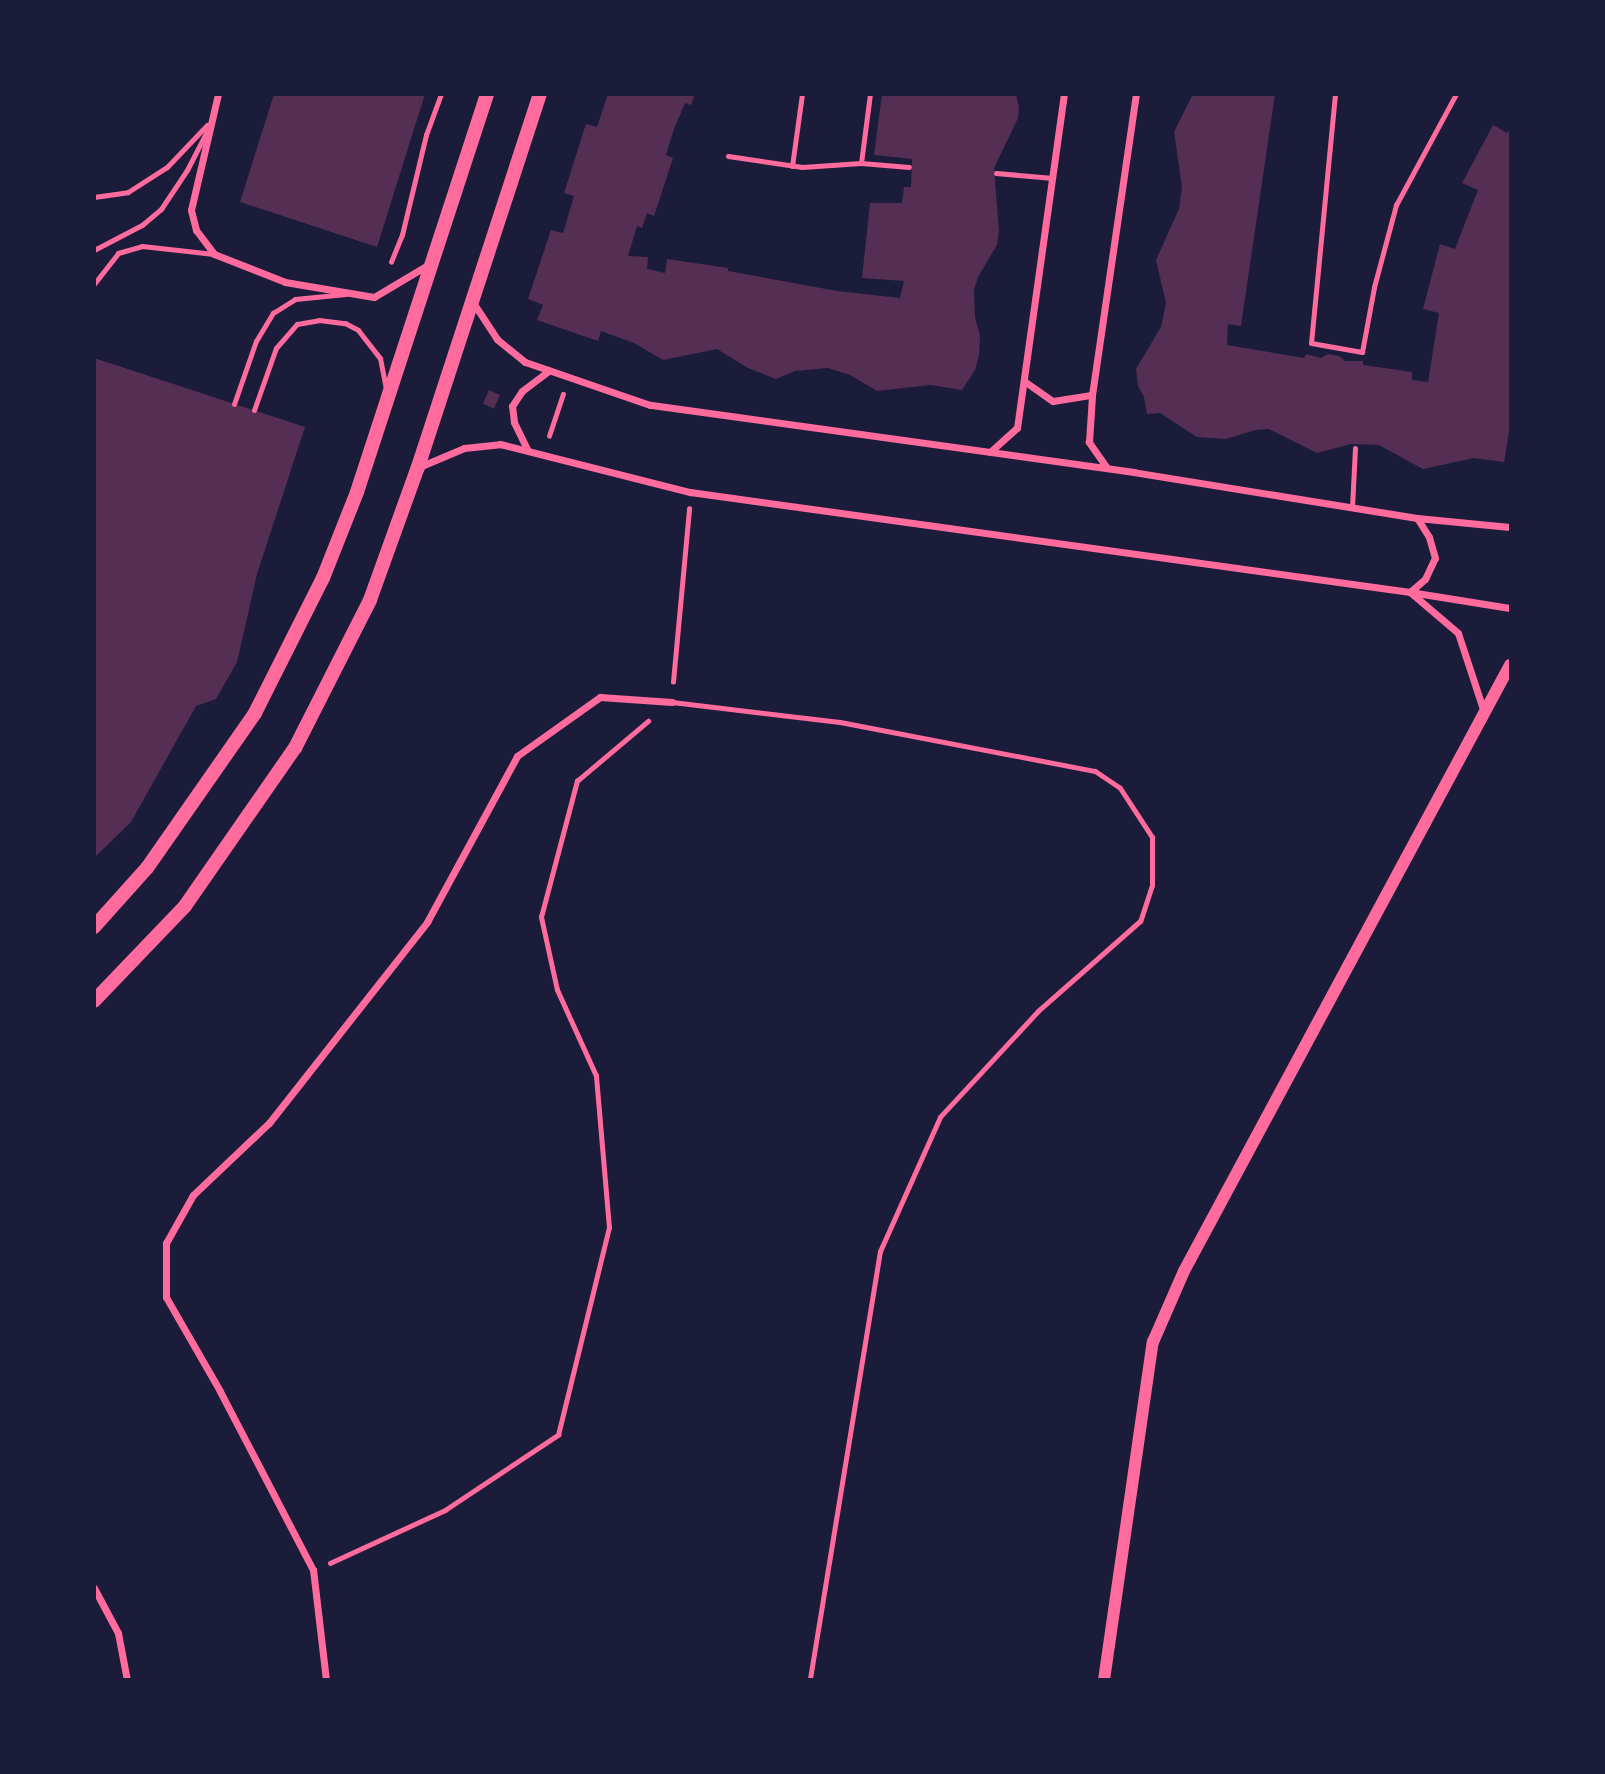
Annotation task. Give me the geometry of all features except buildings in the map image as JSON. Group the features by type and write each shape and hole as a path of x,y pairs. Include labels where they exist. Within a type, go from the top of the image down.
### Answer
{"main road":[{"path":"94,927 147,869 255,713 323,578 357,492 486,94"},
{"path":"94,1001 185,905 295,748 370,600 418,467 540,94"}],"street":[{"path":"218,94 191,210 196,230 214,254 285,282 374,297 431,263"},
{"path":"990,452 1017,428 1064,94"},
{"path":"1107,468 1088,442 1092,395 1136,94"},
{"path":"472,301 497,340 525,362 650,405 1107,468 1417,518 1510,527"},
{"path":"527,450 514,422 512,407 522,391 549,371"},
{"path":"1024,381 1053,401 1092,395"},
{"path":"418,467 464,448 500,444 690,492 1510,608"},
{"path":"1409,592 1424,579 1435,558 1429,537 1417,518"},
{"path":"1409,592 1458,632 1484,713"},
{"path":"1104,1679 1153,1342 1184,1272 1510,665"},
{"path":"326,1679 313,1570 220,1391 166,1297 166,1243 193,1195 269,1123 427,922 517,756 600,697 672,702"},
{"path":"94,1588 118,1633 127,1679"}],"lane":[{"path":"792,166 802,94"},
{"path":"860,163 870,94"},
{"path":"1335,94 1311,343 1362,352 1374,287 1396,205 1456,94"},
{"path":"94,197 128,192 158,173 211,121"},
{"path":"94,250 142,226 162,209 187,170 211,121"},
{"path":"728,156 792,166 860,163 909,167"},
{"path":"996,173 1053,178"},
{"path":"94,284 118,253 142,246 214,254"},
{"path":"234,404 256,341 273,313 295,299 345,294"},
{"path":"254,410 276,348 297,324 319,320 345,323 358,330 380,358 387,393"},
{"path":"1352,507 1355,448"},
{"path":"672,702 840,722 1096,771 1120,788 1152,837 1152,884 1140,921 1038,1011 940,1118 880,1251 810,1679"}],"path":[{"path":"365,296 367,287 390,264 397,251 426,135 441,94"},
{"path":"544,453 568,379"},
{"path":"313,1570 445,1510 558,1435 609,1228 596,1076 556,990 541,917 577,781 672,702 690,492"}]}
